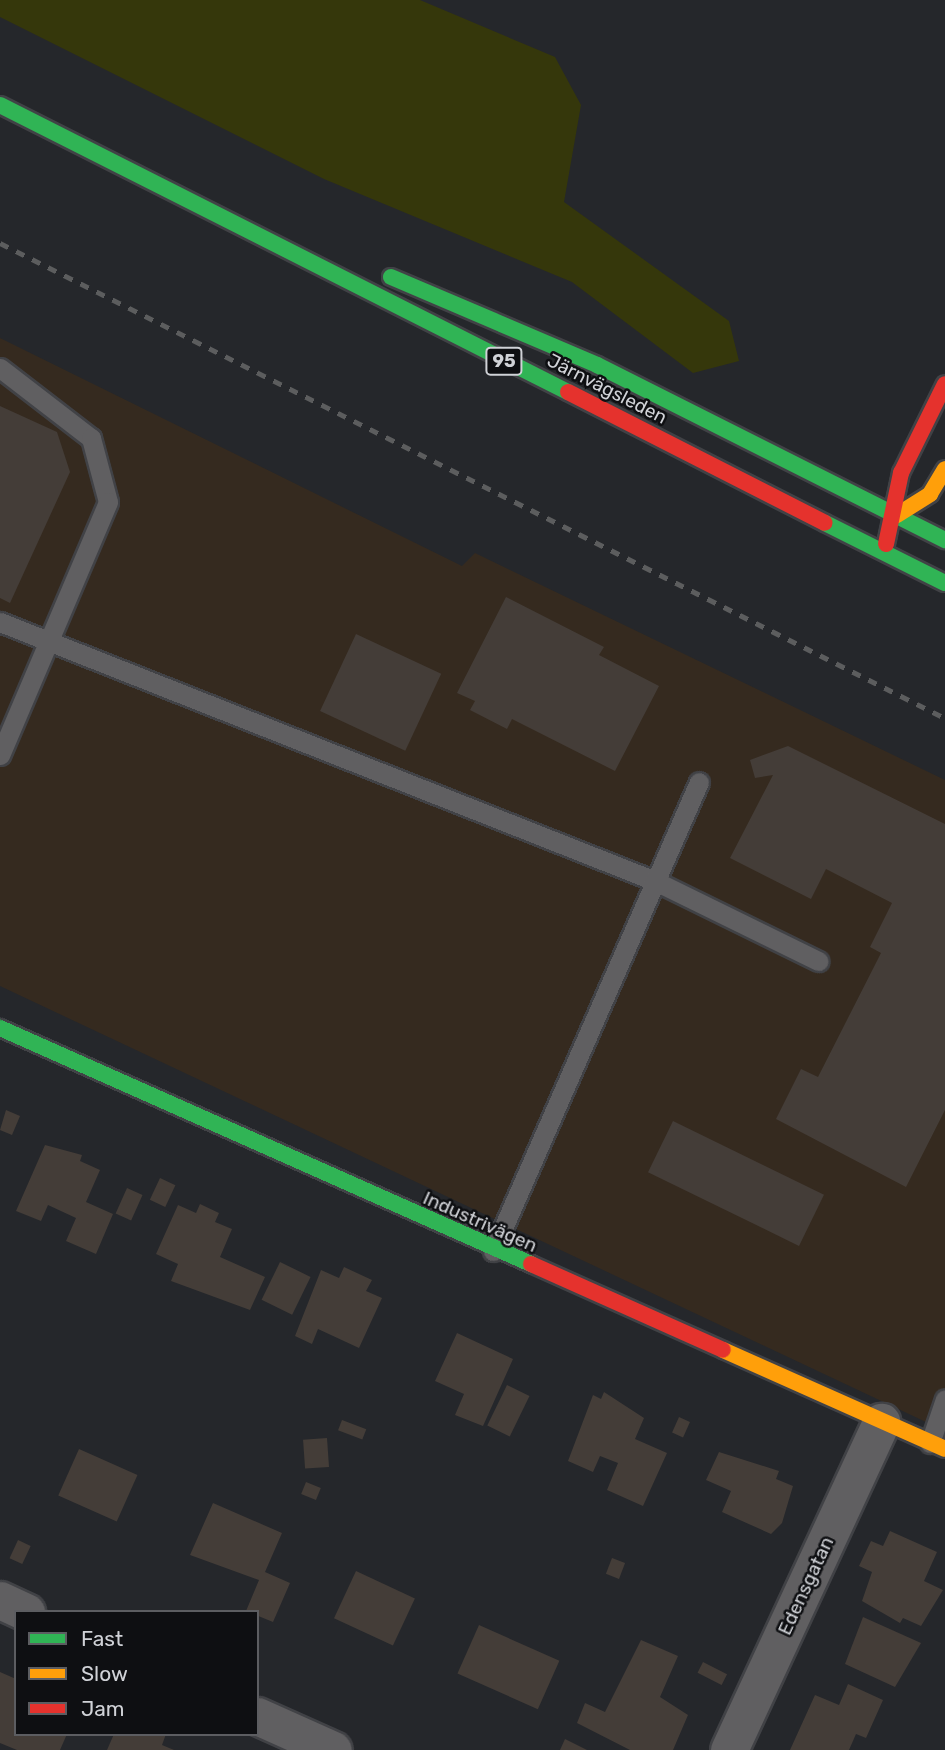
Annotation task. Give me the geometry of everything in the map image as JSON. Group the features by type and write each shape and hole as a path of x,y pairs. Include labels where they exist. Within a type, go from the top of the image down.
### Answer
{"main road":[{"name":"Järnvägsleden","path":"0,105 945,583"},
{"name":"Järnvägsleden","path":"64,137 343,257"},
{"name":"Järnvägsleden","path":"368,267 597,365 945,540"},
{"path":"884,550 897,515 901,472 945,384"},
{"path":"897,515 930,494 945,469"},
{"name":"Industrivägen","path":"0,1028 493,1251 937,1446"}],"street":[{"name":"Edensgatan","path":"729,1750 881,1422"},
{"path":"0,1600 22,1610"},
{"path":"259,1717 333,1750"}],"lane":[{"path":"0,368 91,438 108,502 0,755"},
{"path":"0,622 655,881 818,961"},
{"path":"493,1251 699,782"},
{"path":"937,1446 945,1399"}],"shaded area":[{"path":"0,0 420,0 555,57 581,105 564,202 729,321 739,361 693,373 572,282 324,179 0,17"},
{"path":"0,338 462,566 475,553 945,780 945,1431 0,986"}],"building":[{"path":"0,406 57,432 70,472 10,603 0,598"},
{"path":"506,597 604,647 599,655 659,686 615,771 512,719 507,729 470,710 475,701 457,693"},
{"path":"356,634 441,674 405,751 320,711"},
{"path":"788,746 945,824 945,1110 906,1187 776,1119 801,1069 818,1077 881,953 870,947 892,903 826,869 811,899 730,858 773,775 755,778 750,760"},
{"path":"6,1110 20,1116 12,1135 0,1130"},
{"path":"673,1121 824,1195 799,1246 648,1172"},
{"path":"45,1145 82,1155 80,1161 100,1170 86,1202 113,1214 96,1254 66,1241 76,1218 48,1205 41,1221 16,1211"},
{"path":"160,1178 175,1185 165,1207 150,1200"},
{"path":"127,1188 143,1195 131,1220 116,1214"},
{"path":"200,1204 219,1213 215,1222 232,1229 220,1257 265,1277 250,1310 171,1281 178,1264 156,1254 178,1205 196,1213"},
{"path":"280,1262 311,1277 292,1315 262,1300"},
{"path":"344,1267 372,1280 366,1291 382,1298 359,1348 318,1329 312,1344 295,1336 321,1270 339,1278"},
{"path":"457,1333 513,1359 483,1426 455,1415 464,1394 435,1381"},
{"path":"507,1385 529,1396 510,1436 487,1425"},
{"path":"604,1392 644,1418 635,1439 667,1453 643,1506 607,1490 618,1463 600,1456 593,1472 568,1461 593,1395 601,1399"},
{"path":"679,1417 690,1422 683,1437 672,1433"},
{"path":"342,1420 366,1429 362,1440 338,1430"},
{"path":"327,1438 329,1467 305,1469 303,1440"},
{"path":"79,1449 137,1475 117,1522 58,1496"},
{"path":"719,1452 779,1471 776,1479 793,1486 782,1523 771,1534 722,1512 731,1491 706,1480"},
{"path":"306,1482 321,1488 316,1500 301,1494"},
{"path":"213,1503 282,1533 265,1572 290,1583 273,1622 259,1616 259,1610 246,1610 259,1580 190,1555"},
{"path":"890,1531 937,1552 924,1581 943,1590 921,1626 903,1618 900,1623 862,1601 872,1572 859,1566 871,1541 883,1546"},
{"path":"18,1540 31,1546 22,1564 10,1558"},
{"path":"612,1558 625,1563 619,1579 606,1574"},
{"path":"356,1571 415,1598 393,1646 334,1618"},
{"path":"863,1617 921,1643 895,1687 845,1664"},
{"path":"479,1625 559,1661 538,1709 457,1673"},
{"path":"641,1640 678,1656 660,1697 688,1715 673,1750 630,1750 577,1723 585,1703 605,1712"},
{"path":"703,1662 727,1674 722,1685 698,1673"},
{"path":"0,1672 14,1678 14,1736 66,1736 60,1750 17,1750 0,1743"},
{"path":"848,1684 883,1700 866,1738 856,1734 849,1750 790,1750 815,1695 839,1705"},
{"path":"113,1736 165,1736 162,1745 174,1750 107,1750"},
{"path":"565,1739 587,1750 560,1750"}],"railway":[{"path":"0,243 945,718"}],"traffic: fast":[{"path":"0,105 568,392"},
{"path":"391,277 597,365 945,540"},
{"path":"825,523 945,583"},
{"path":"0,1028 531,1264"}],"traffic: slow":[{"path":"897,515 930,494 945,469"},
{"path":"723,1350 945,1449"}],"traffic: jam":[{"path":"886,544 901,473 945,384"},
{"path":"568,392 825,523"},
{"path":"531,1264 723,1350"}]}
